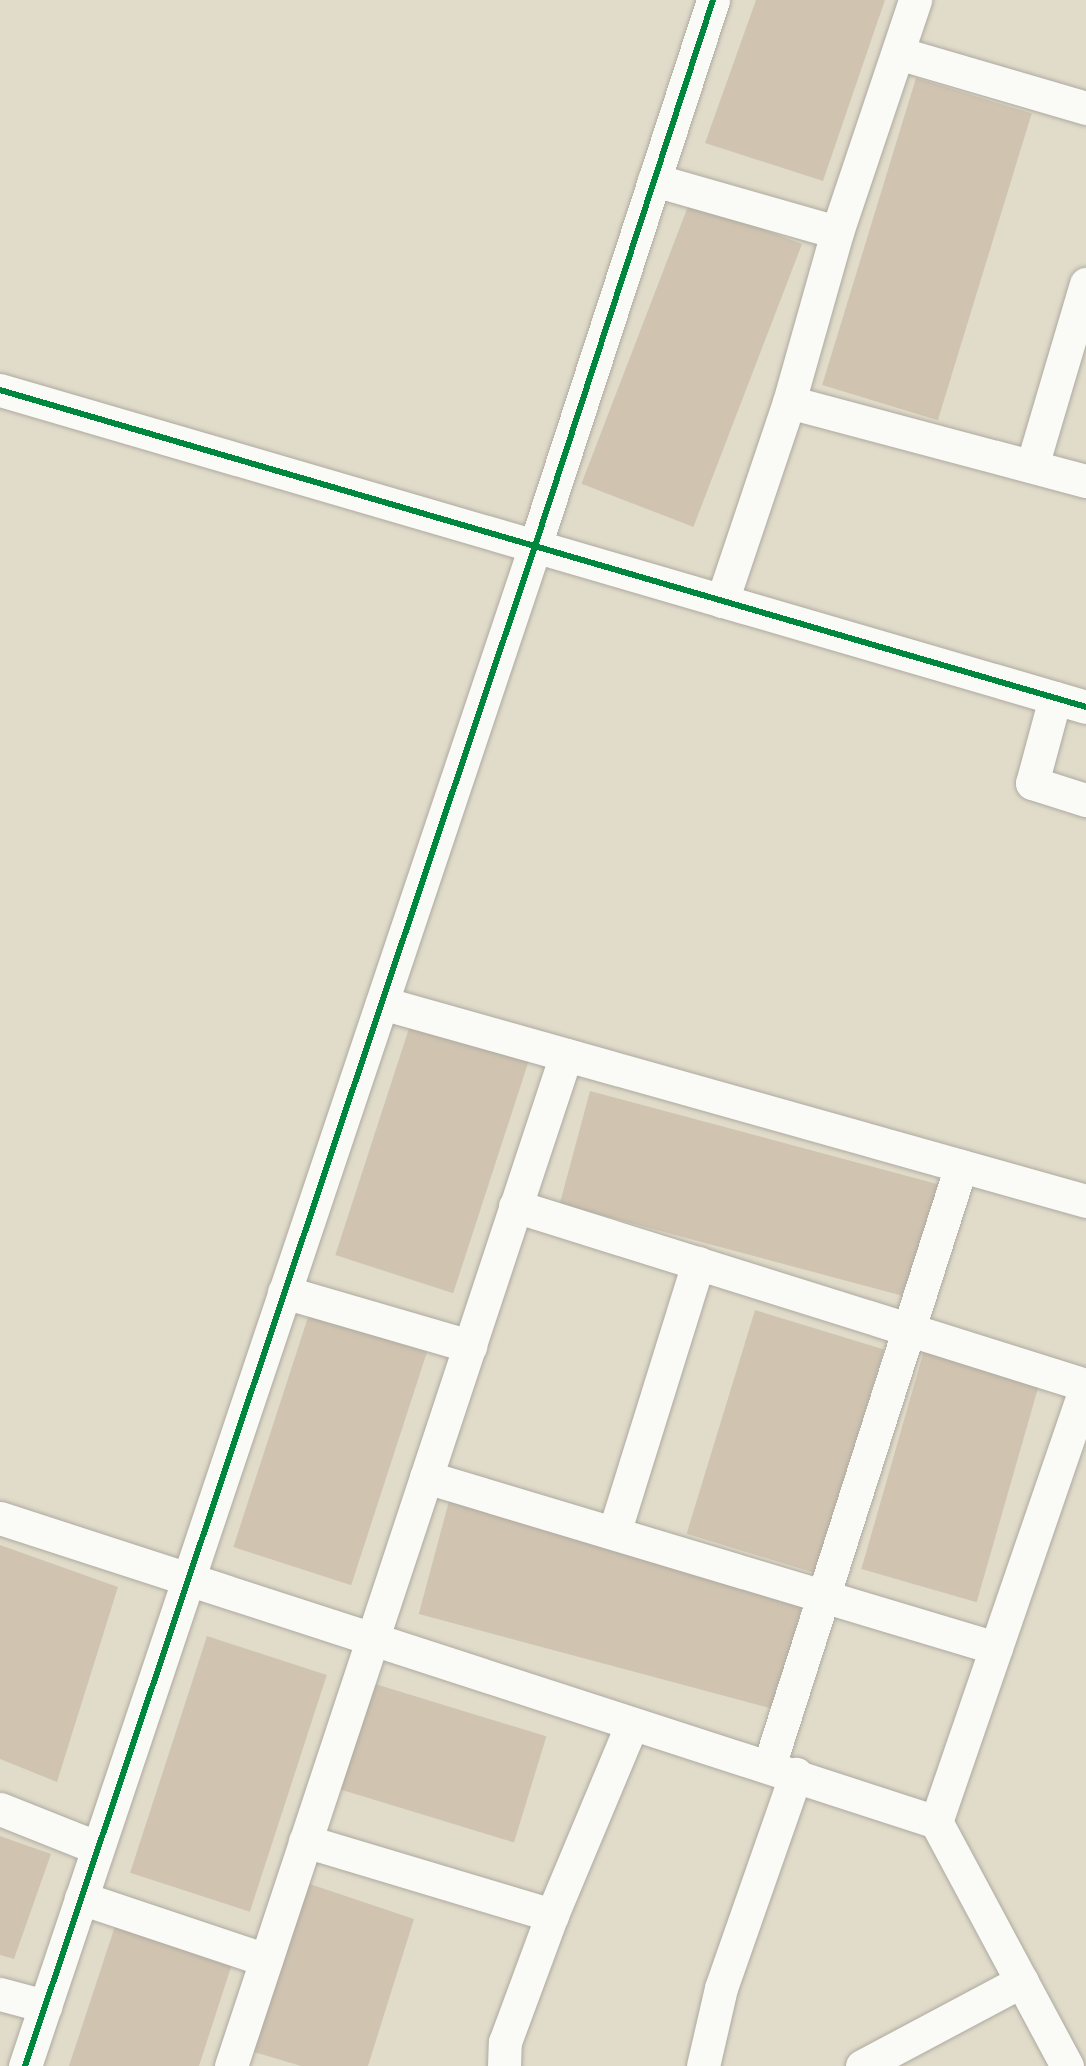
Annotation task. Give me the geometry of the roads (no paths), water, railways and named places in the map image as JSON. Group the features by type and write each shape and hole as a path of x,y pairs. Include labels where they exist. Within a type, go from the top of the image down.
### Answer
{"street":[{"path":"25,2066 535,546 713,0"},
{"path":"722,601 789,402 837,232 915,0"},
{"path":"898,53 1086,108"},
{"path":"654,180 837,232"},
{"path":"1032,466 1086,284"},
{"path":"0,390 1086,707"},
{"path":"789,402 1086,481"},
{"path":"1055,698 1032,783 1086,801"},
{"path":"382,1003 1086,1201"},
{"path":"231,2066 566,1055"},
{"path":"703,2066 721,1988 783,1770 823,1596 961,1166"},
{"path":"515,1206 1086,1385 936,1822"},
{"path":"614,1533 698,1263"},
{"path":"284,1292 470,1346"},
{"path":"426,1477 996,1648"},
{"path":"0,1518 373,1637 631,1726 783,1770 936,1822 1067,2066"},
{"path":"504,2066 505,2042 552,1916 631,1726"},
{"path":"0,1809 98,1848"},
{"path":"305,1841 552,1916"},
{"path":"81,1898 266,1960"},
{"path":"862,2066 1022,1981"},
{"path":"0,1994 45,2006"}]}
